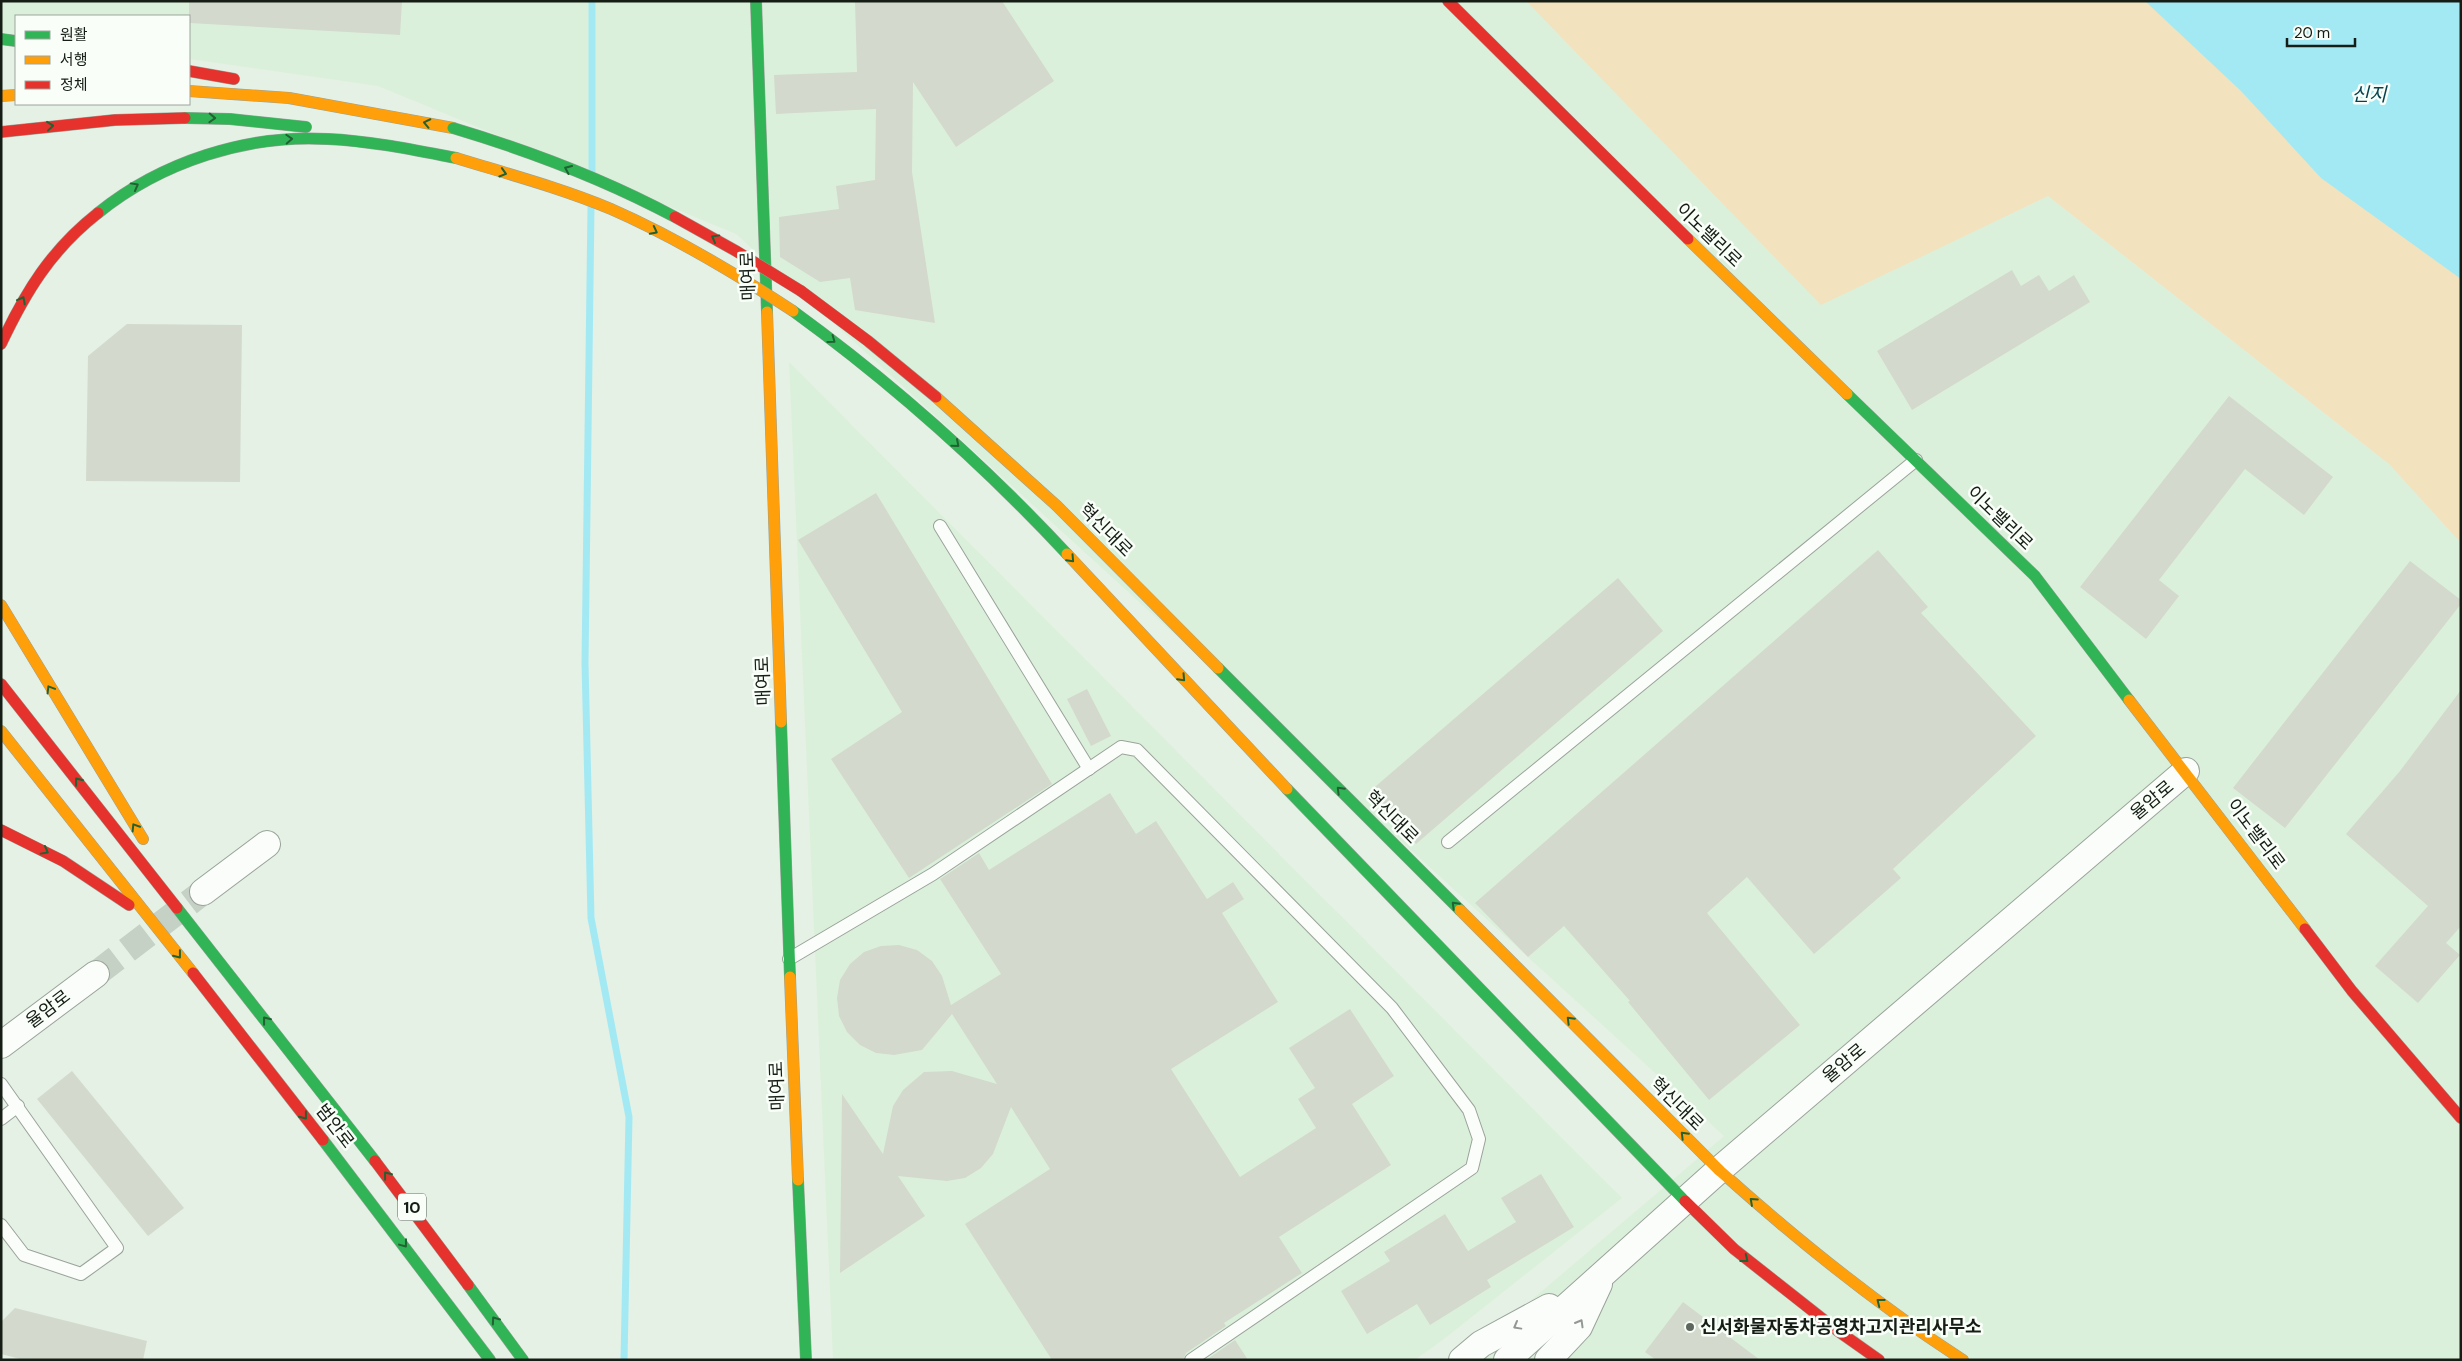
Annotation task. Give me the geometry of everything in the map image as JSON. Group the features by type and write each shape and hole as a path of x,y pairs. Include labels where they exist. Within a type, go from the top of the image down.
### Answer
{"main road":[{"name":"매여로","path":"756,1 789,959 806,1360"},
{"name":"이노밸리로","path":"1448,1 1599,154 2035,576 2186,771 2352,991 2461,1118"},
{"path":"1,39 15,42"},
{"path":"190,71 246,81"},
{"path":"274,85 312,92 401,117"},
{"path":"190,92 227,92 401,117"},
{"path":"1,96 15,95"},
{"path":"1,132 146,117 215,118 281,123 353,134 456,158 583,198 635,221 733,271 793,311 860,360 980,464 1023,507 1261,762 1685,1201 1734,1249 1834,1328 1879,1360"},
{"name":"혁신대로","path":"401,117 454,128 530,152 690,224 751,258 801,291 896,362 954,411 1057,506 1719,1170 1774,1220 1922,1334 1963,1360"},
{"path":"1,344 32,282 59,248 90,217 126,191 171,166 211,152 288,138 351,142 456,158"},
{"path":"1,605 69,720 148,847"},
{"path":"1,684 216,957"},
{"name":"범안로","path":"1,731 275,1077 490,1360"},
{"path":"1,830 63,861 148,917"},
{"path":"158,864 216,957"},
{"name":"범안로","path":"216,957 419,1216 523,1360"}],"street":[{"name":"율암로","path":"1507,1360 1719,1170 2186,771"},
{"path":"203,892 267,844"},
{"name":"율암로","path":"1,1045 96,974"},
{"path":"1462,1360 1481,1344 1516,1326 1603,1274"},
{"path":"1548,1360 1579,1327 1603,1274"}],"lane":[{"path":"1448,842 1916,460"},
{"path":"940,526 1089,769"},
{"path":"789,959 933,874 1121,747 1137,750 1392,1008 1470,1110 1479,1138 1472,1168 1191,1360"},
{"path":"1,1084 117,1248 81,1274 24,1255 1,1225"},
{"path":"1,1119 18,1106"}],"shaded area":[{"path":"1,1 1526,1 1821,304 2048,196 2389,464 2461,543 2461,1360 1461,1360 1724,1136 736,234 378,86 190,59 190,15 15,15 15,35 1,32"},
{"path":"1526,1 2461,1 2461,543 2389,464 2048,196 1821,305"},
{"path":"789,362 1622,1198 1415,1360 833,1360"}],"water":[{"name":"신지","path":"2145,1 2461,1 2461,279 2321,178 2241,91"}],"building":[{"path":"189,1 402,1 400,35 190,23"},
{"path":"855,1 1002,1 1054,81 956,147 913,82 912,172 935,323 855,310 850,278 820,282 780,257 779,217 839,209 836,186 875,180 876,109 776,114 774,75 857,72"},
{"path":"2012,270 2021,286 2039,275 2049,291 2074,275 2090,302 1912,410 1877,351"},
{"path":"127,324 242,325 240,482 86,481 88,356"},
{"path":"2229,396 2333,477 2304,515 2245,469 2159,580 2179,596 2146,639 2080,587"},
{"path":"876,493 1052,784 909,878 831,759 902,712 798,540"},
{"path":"1878,550 1928,607 1921,613 2036,736 1893,869 1901,878 1814,954 1747,877 1707,913 1800,1025 1709,1100 1628,1002 1630,1001 1564,926 1528,957 1475,903"},
{"path":"2410,561 2461,600 2461,604 2285,828 2233,788"},
{"path":"1618,578 1663,631 1416,844 1369,792"},
{"path":"1087,689 1111,736 1091,746 1067,699"},
{"path":"2461,690 2461,926 2446,943 2460,955 2418,1003 2375,966 2428,906 2346,834 2400,771"},
{"path":"1110,793 1136,834 1156,821 1207,899 1233,882 1244,899 1222,913 1278,1002 1171,1069 1240,1177 1316,1128 1298,1099 1315,1088 1289,1048 1350,1009 1394,1076 1352,1104 1391,1165 1279,1237 1302,1273 1224,1323 1226,1326 1186,1353 1183,1360 1052,1360 965,1224 1050,1169 1011,1107 993,1154 981,1168 965,1178 947,1181 898,1176 925,1216 840,1273 842,1094 883,1154 893,1106 903,1090 924,1072 952,1071 997,1084 952,1014 922,1050 894,1055 876,1053 860,1045 847,1032 839,1016 837,998 840,980 850,964 864,952 881,946 899,945 917,950 932,961 942,976 951,1005 1001,974 940,879 979,853 989,870"},
{"path":"72,1071 184,1208 148,1236 37,1099"},
{"path":"1541,1174 1574,1227 1487,1280 1491,1287 1430,1325 1417,1304 1367,1334 1341,1291 1390,1261 1384,1252 1445,1214 1468,1251 1516,1222 1501,1198"},
{"name":"신서화물자동차공영차고지관리사무소","path":"1683,1302 1760,1360 1656,1360 1645,1352"},
{"path":"15,1308 147,1341 143,1360 24,1360 1,1354 1,1322"},
{"path":"1235,1340 1248,1360 1206,1360"}],"waterway":[{"path":"592,1 592,171"},
{"path":"591,207 585,663 591,918 629,1117 624,1360"}],"tunnel":[{"path":"96,974 203,892"}],"traffic: fast":[{"path":"756,1 767,312"},
{"path":"1,39 15,41"},
{"path":"185,118 230,119 306,127"},
{"path":"453,128 510,146 594,178 675,217"},
{"path":"98,213 149,179 177,166 206,155 267,141 297,139 344,140 392,146 456,158"},
{"path":"793,311 830,338 936,426 1003,488 1067,554"},
{"path":"1847,394 2035,576 2129,700"},
{"path":"1218,668 1460,910"},
{"path":"781,722 790,977"},
{"path":"1287,789 1685,1201"},
{"path":"177,908 375,1161"},
{"path":"323,1140 490,1360"},
{"path":"798,1180 806,1360"},
{"path":"468,1285 523,1360"}],"traffic: slow":[{"path":"190,91 289,98 453,128"},
{"path":"1,96 15,95"},
{"path":"456,158 554,188 611,209 658,231 704,256 793,311"},
{"path":"1688,239 1847,394"},
{"path":"767,312 781,722"},
{"path":"936,397 1057,506 1218,668"},
{"path":"1067,554 1287,789"},
{"path":"1,605 143,839"},
{"path":"2129,700 2305,929"},
{"path":"1,731 193,973"},
{"path":"1460,910 1719,1170"},
{"path":"790,977 798,1180"},
{"path":"1719,1170 1837,1270 1931,1339 1963,1360"}],"traffic: jam":[{"path":"1448,1 1688,239"},
{"path":"190,71 234,79"},
{"path":"1,132 115,120 185,118"},
{"path":"1,344 20,306 41,273 81,227 98,213"},
{"path":"675,217 736,251 801,291"},
{"path":"801,291 868,341 936,397"},
{"path":"1,684 177,908"},
{"path":"1,830 63,861 129,905"},
{"path":"2305,929 2352,991 2461,1118"},
{"path":"193,973 323,1140"},
{"path":"375,1161 468,1285"},
{"path":"1685,1201 1734,1249 1838,1331 1879,1360"}],"place":[{"name":"신서화물자동차공영차고지관리사무소","path":"1690,1327"}]}
